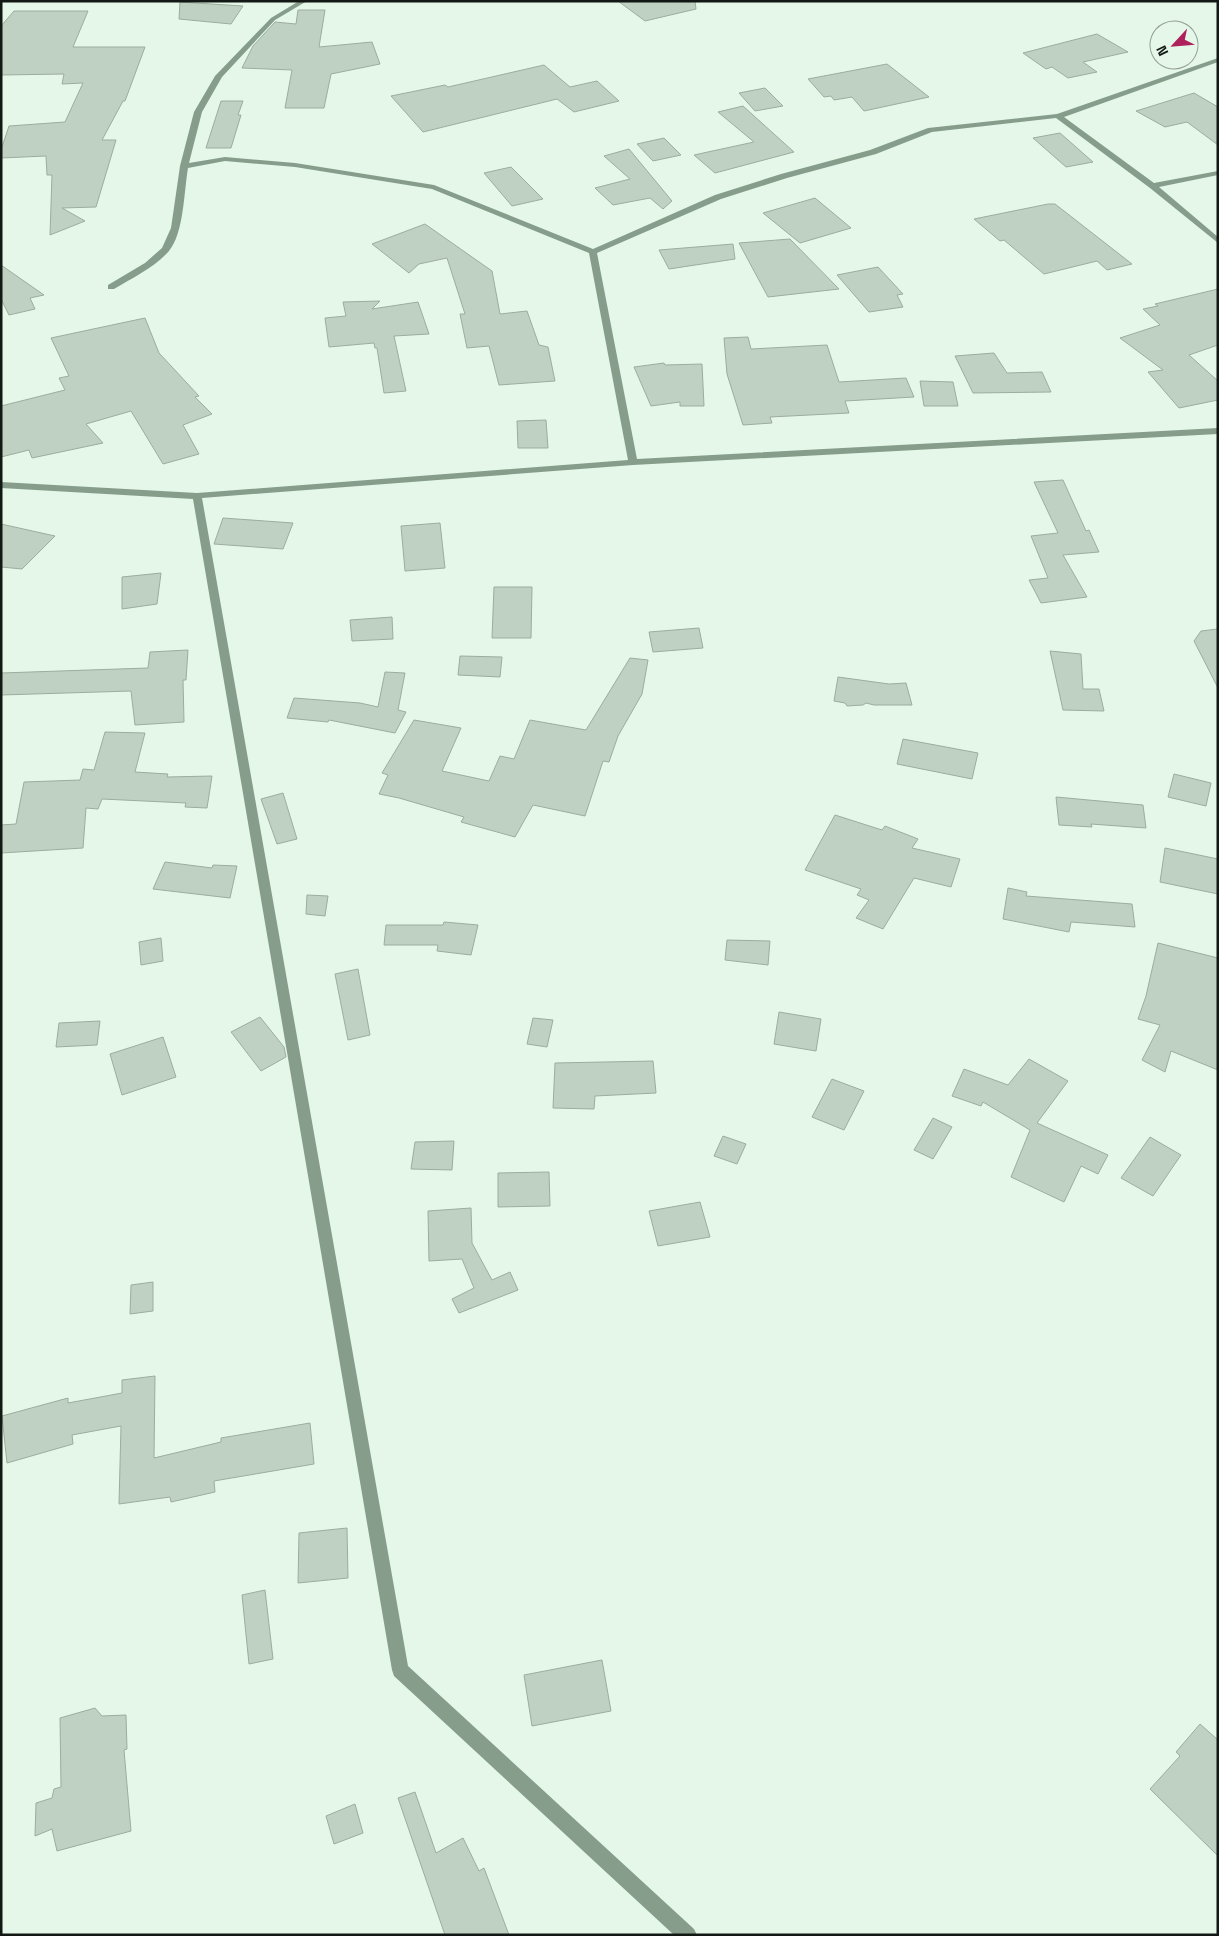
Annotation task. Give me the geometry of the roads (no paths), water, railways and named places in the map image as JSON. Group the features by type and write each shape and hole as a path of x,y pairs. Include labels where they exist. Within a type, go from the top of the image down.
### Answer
{"street":[{"path":"111,287 148,265 166,249 175,228 184,166 198,112 219,76 272,19 304,1"},
{"path":"184,166 225,159 295,165 434,188 593,252 718,197 784,176 873,152 931,130 1058,116 1218,60"},
{"path":"1058,116 1152,186 1218,241"},
{"path":"1152,186 1218,173"},
{"path":"593,252 633,462"},
{"path":"1,485 197,496 633,462 1218,431"},
{"path":"197,496 400,1670 688,1935"}]}
